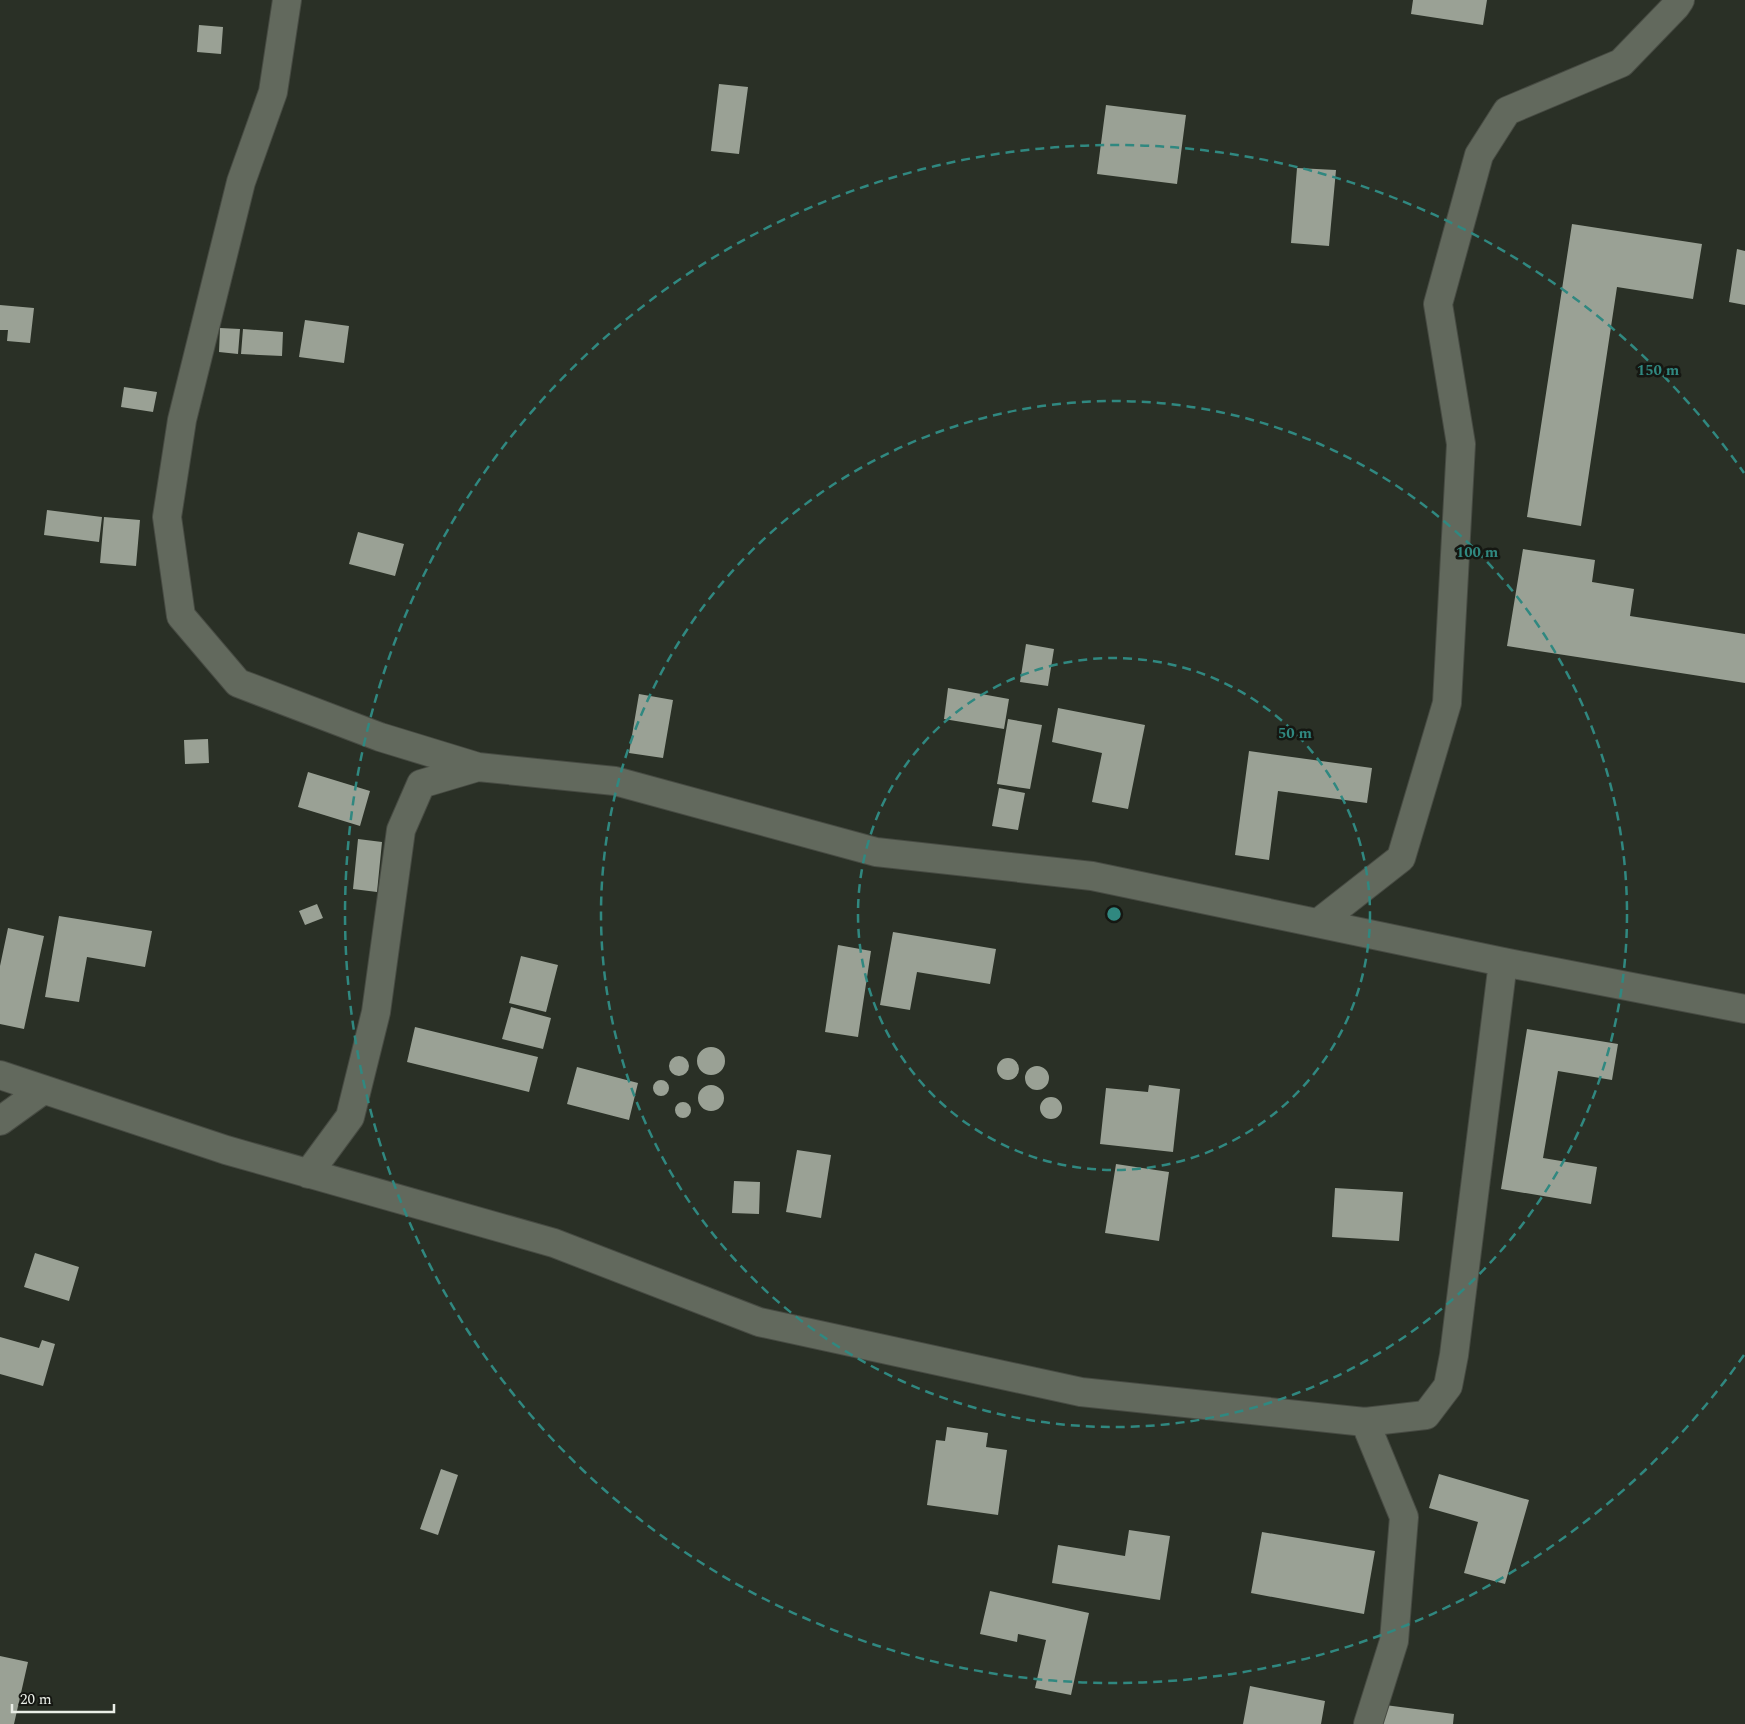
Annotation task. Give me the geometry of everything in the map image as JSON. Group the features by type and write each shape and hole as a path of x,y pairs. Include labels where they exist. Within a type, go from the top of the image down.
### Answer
{"street":[{"path":"287,0 273,92 241,182 182,420 167,517 181,616 238,683 380,737 478,767 615,781 876,852 1092,876 1503,962 1745,1009"},
{"path":"1318,923 1401,858 1447,703 1461,444 1438,304 1479,155 1508,112 1621,63 1680,0"},
{"path":"308,1174 350,1117 376,1012 401,830 421,784 478,767"},
{"path":"0,1075 226,1150 554,1243 759,1322 1081,1392 1366,1422 1426,1415 1448,1386 1454,1354 1503,962"},
{"path":"0,1121 43,1090"},
{"path":"1366,1422 1404,1517 1394,1641 1368,1724"}],"building":[{"path":"1413,0 1487,0 1483,25 1411,14"},
{"path":"199,25 223,27 221,54 197,52"},
{"path":"719,84 748,87 739,154 711,151"},
{"path":"1106,105 1186,115 1177,184 1097,174"},
{"path":"1297,168 1336,170 1329,246 1291,243"},
{"path":"1572,224 1702,244 1693,299 1617,287 1581,526 1527,517"},
{"path":"1737,249 1745,251 1745,305 1729,302"},
{"path":"0,305 34,308 30,343 7,341 8,330 0,330"},
{"path":"305,320 349,326 344,363 299,357"},
{"path":"220,328 240,329 238,354 219,352"},
{"path":"243,329 283,332 282,356 241,354"},
{"path":"124,387 157,392 153,412 121,407"},
{"path":"47,510 102,517 99,542 44,535"},
{"path":"104,517 140,520 136,566 100,563"},
{"path":"358,532 404,544 395,576 349,564"},
{"path":"1523,549 1595,560 1592,582 1634,589 1630,616 1745,634 1745,683 1507,646"},
{"path":"1026,644 1054,649 1048,686 1020,682"},
{"path":"948,688 1009,699 1004,729 944,719"},
{"path":"639,694 673,700 663,758 629,753"},
{"path":"1058,708 1145,725 1128,809 1092,802 1102,753 1052,742"},
{"path":"1008,719 1042,725 1030,789 997,784"},
{"path":"208,739 209,763 185,764 184,740"},
{"path":"1249,751 1372,768 1367,803 1278,791 1269,860 1235,855"},
{"path":"308,772 370,791 360,826 298,807"},
{"path":"999,788 1025,793 1018,830 992,826"},
{"path":"358,839 382,842 377,892 353,889"},
{"path":"317,904 323,918 305,925 299,911"},
{"path":"59,916 152,931 145,967 87,957 79,1002 45,997"},
{"path":"8,928 44,936 24,1029 0,1024 0,966"},
{"path":"893,932 996,949 990,984 917,972 910,1010 880,1005"},
{"path":"838,945 871,951 858,1037 825,1032"},
{"path":"521,956 558,965 546,1012 509,1003"},
{"path":"511,1007 551,1018 543,1049 502,1039"},
{"path":"415,1027 538,1057 529,1092 407,1062"},
{"path":"1527,1029 1618,1044 1612,1080 1558,1071 1543,1158 1597,1167 1591,1204 1501,1189"},
{"path":"711,1047 721,1051 725,1061 721,1071 711,1075 701,1071 697,1061 701,1051"},
{"path":"679,1056 686,1059 689,1066 686,1073 679,1076 672,1073 669,1066 672,1059"},
{"path":"1008,1058 1016,1061 1019,1069 1016,1077 1008,1080 1000,1077 997,1069 1000,1061"},
{"path":"1037,1066 1045,1070 1049,1078 1045,1086 1037,1090 1029,1086 1025,1078 1029,1070"},
{"path":"577,1067 638,1083 629,1120 567,1104"},
{"path":"661,1080 667,1082 669,1088 667,1094 661,1096 655,1094 653,1088 655,1082"},
{"path":"711,1085 720,1089 724,1098 720,1107 711,1111 702,1107 698,1098 702,1089"},
{"path":"1149,1085 1180,1089 1173,1152 1100,1144 1106,1088 1148,1092"},
{"path":"1051,1097 1059,1100 1062,1108 1059,1116 1051,1119 1043,1116 1040,1108 1043,1100"},
{"path":"683,1102 689,1104 691,1110 689,1116 683,1118 677,1116 675,1110 677,1104"},
{"path":"797,1150 831,1155 821,1218 786,1212"},
{"path":"1116,1164 1169,1172 1159,1241 1105,1233"},
{"path":"734,1181 760,1182 759,1214 732,1213"},
{"path":"1335,1188 1403,1192 1399,1241 1332,1237"},
{"path":"35,1253 79,1267 69,1301 24,1287"},
{"path":"0,1337 39,1348 42,1340 55,1344 43,1386 0,1374"},
{"path":"947,1427 988,1433 986,1447 1007,1450 998,1515 927,1505 936,1440 945,1441"},
{"path":"441,1469 458,1475 438,1535 420,1529"},
{"path":"1439,1474 1529,1500 1505,1584 1464,1573 1478,1522 1429,1508"},
{"path":"1129,1530 1170,1536 1160,1600 1052,1583 1058,1545 1125,1556"},
{"path":"1262,1532 1375,1551 1364,1614 1251,1593"},
{"path":"990,1591 1089,1613 1071,1695 1035,1688 1046,1640 1018,1634 1017,1642 980,1634"},
{"path":"0,1656 28,1662 14,1724 0,1724"},
{"path":"1250,1686 1325,1701 1321,1724 1243,1724"},
{"path":"1385,1705 1454,1714 1453,1724 1382,1724"}]}
